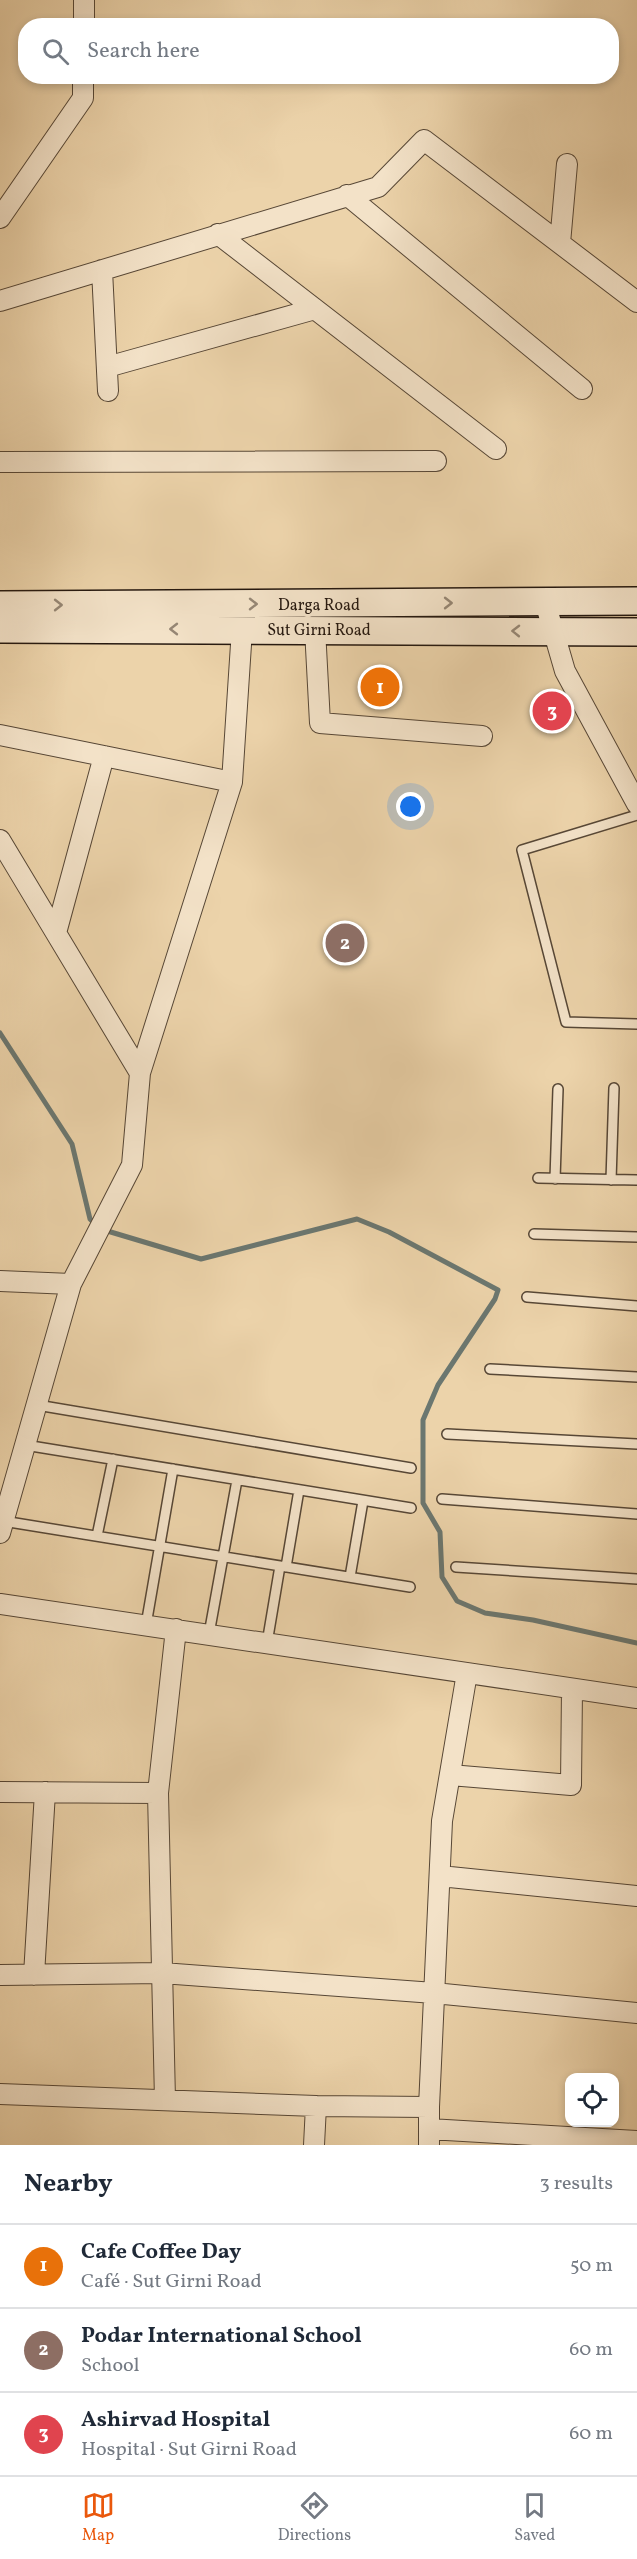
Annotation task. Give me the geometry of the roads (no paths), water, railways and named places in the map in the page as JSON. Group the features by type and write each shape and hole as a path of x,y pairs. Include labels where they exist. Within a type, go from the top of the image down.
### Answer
{"main road":[{"name":"Darga Road","path":"0,605 637,601"},
{"name":"Sut Girni Road","path":"0,629 637,632"}],"street":[{"path":"84,0 84,18"},
{"path":"0,218 83,98 83,84"},
{"path":"0,302 378,187 424,140 637,302"},
{"path":"560,243 567,164"},
{"path":"347,195 582,389"},
{"path":"218,234 496,449"},
{"path":"102,270 108,391"},
{"path":"107,367 315,309"},
{"path":"0,462 436,461"},
{"path":"545,602 565,671 637,804"},
{"path":"2,1527 71,1284 132,1165 140,1073 232,782 242,629"},
{"path":"315,629 320,723 482,736"},
{"path":"0,735 232,782"},
{"path":"56,933 104,756"},
{"path":"0,840 140,1073"},
{"path":"0,1281 71,1284"},
{"path":"0,1604 637,1698"},
{"path":"165,2100 158,1793 176,1629"},
{"path":"467,1673 442,1821 429,2137 637,2141"},
{"path":"450,1775 571,1785 572,1689"},
{"path":"0,1792 158,1793"},
{"path":"34,1975 45,1792"},
{"path":"440,1876 637,1896"},
{"path":"0,1975 162,1973 434,1993 637,2013"},
{"path":"0,2094 316,2106 429,2107"},
{"path":"314,2145 316,2106"}],"lane":[{"path":"637,815 522,850 566,1022 637,1024"},
{"path":"611,1180 614,1088"},
{"path":"555,1179 558,1089"},
{"path":"538,1178 637,1180"},
{"path":"534,1234 637,1237"},
{"path":"526,1298 637,1306"},
{"path":"490,1370 637,1377"},
{"path":"37,1405 411,1468"},
{"path":"447,1434 637,1444"},
{"path":"25,1445 411,1508"},
{"path":"97,1536 113,1460"},
{"path":"146,1625 172,1469"},
{"path":"209,1634 237,1480"},
{"path":"267,1642 299,1490"},
{"path":"442,1499 637,1514"},
{"path":"350,1577 363,1501"},
{"path":"2,1527 97,1536 410,1587"},
{"path":"456,1567 637,1579"}],"waterway":[{"path":"0,1033 72,1144 90,1219 97,1226"},
{"path":"104,1230 201,1259 357,1219 389,1232 498,1290 495,1299 438,1385 423,1420 423,1503 440,1532 442,1577 457,1601 485,1613 533,1620 637,1643"}],"place":[{"name":"Cafe Coffee Day","path":"380,687"},
{"name":"Ashirvad Hospital","path":"552,711"},
{"name":"Podar International School","path":"345,943"}]}
